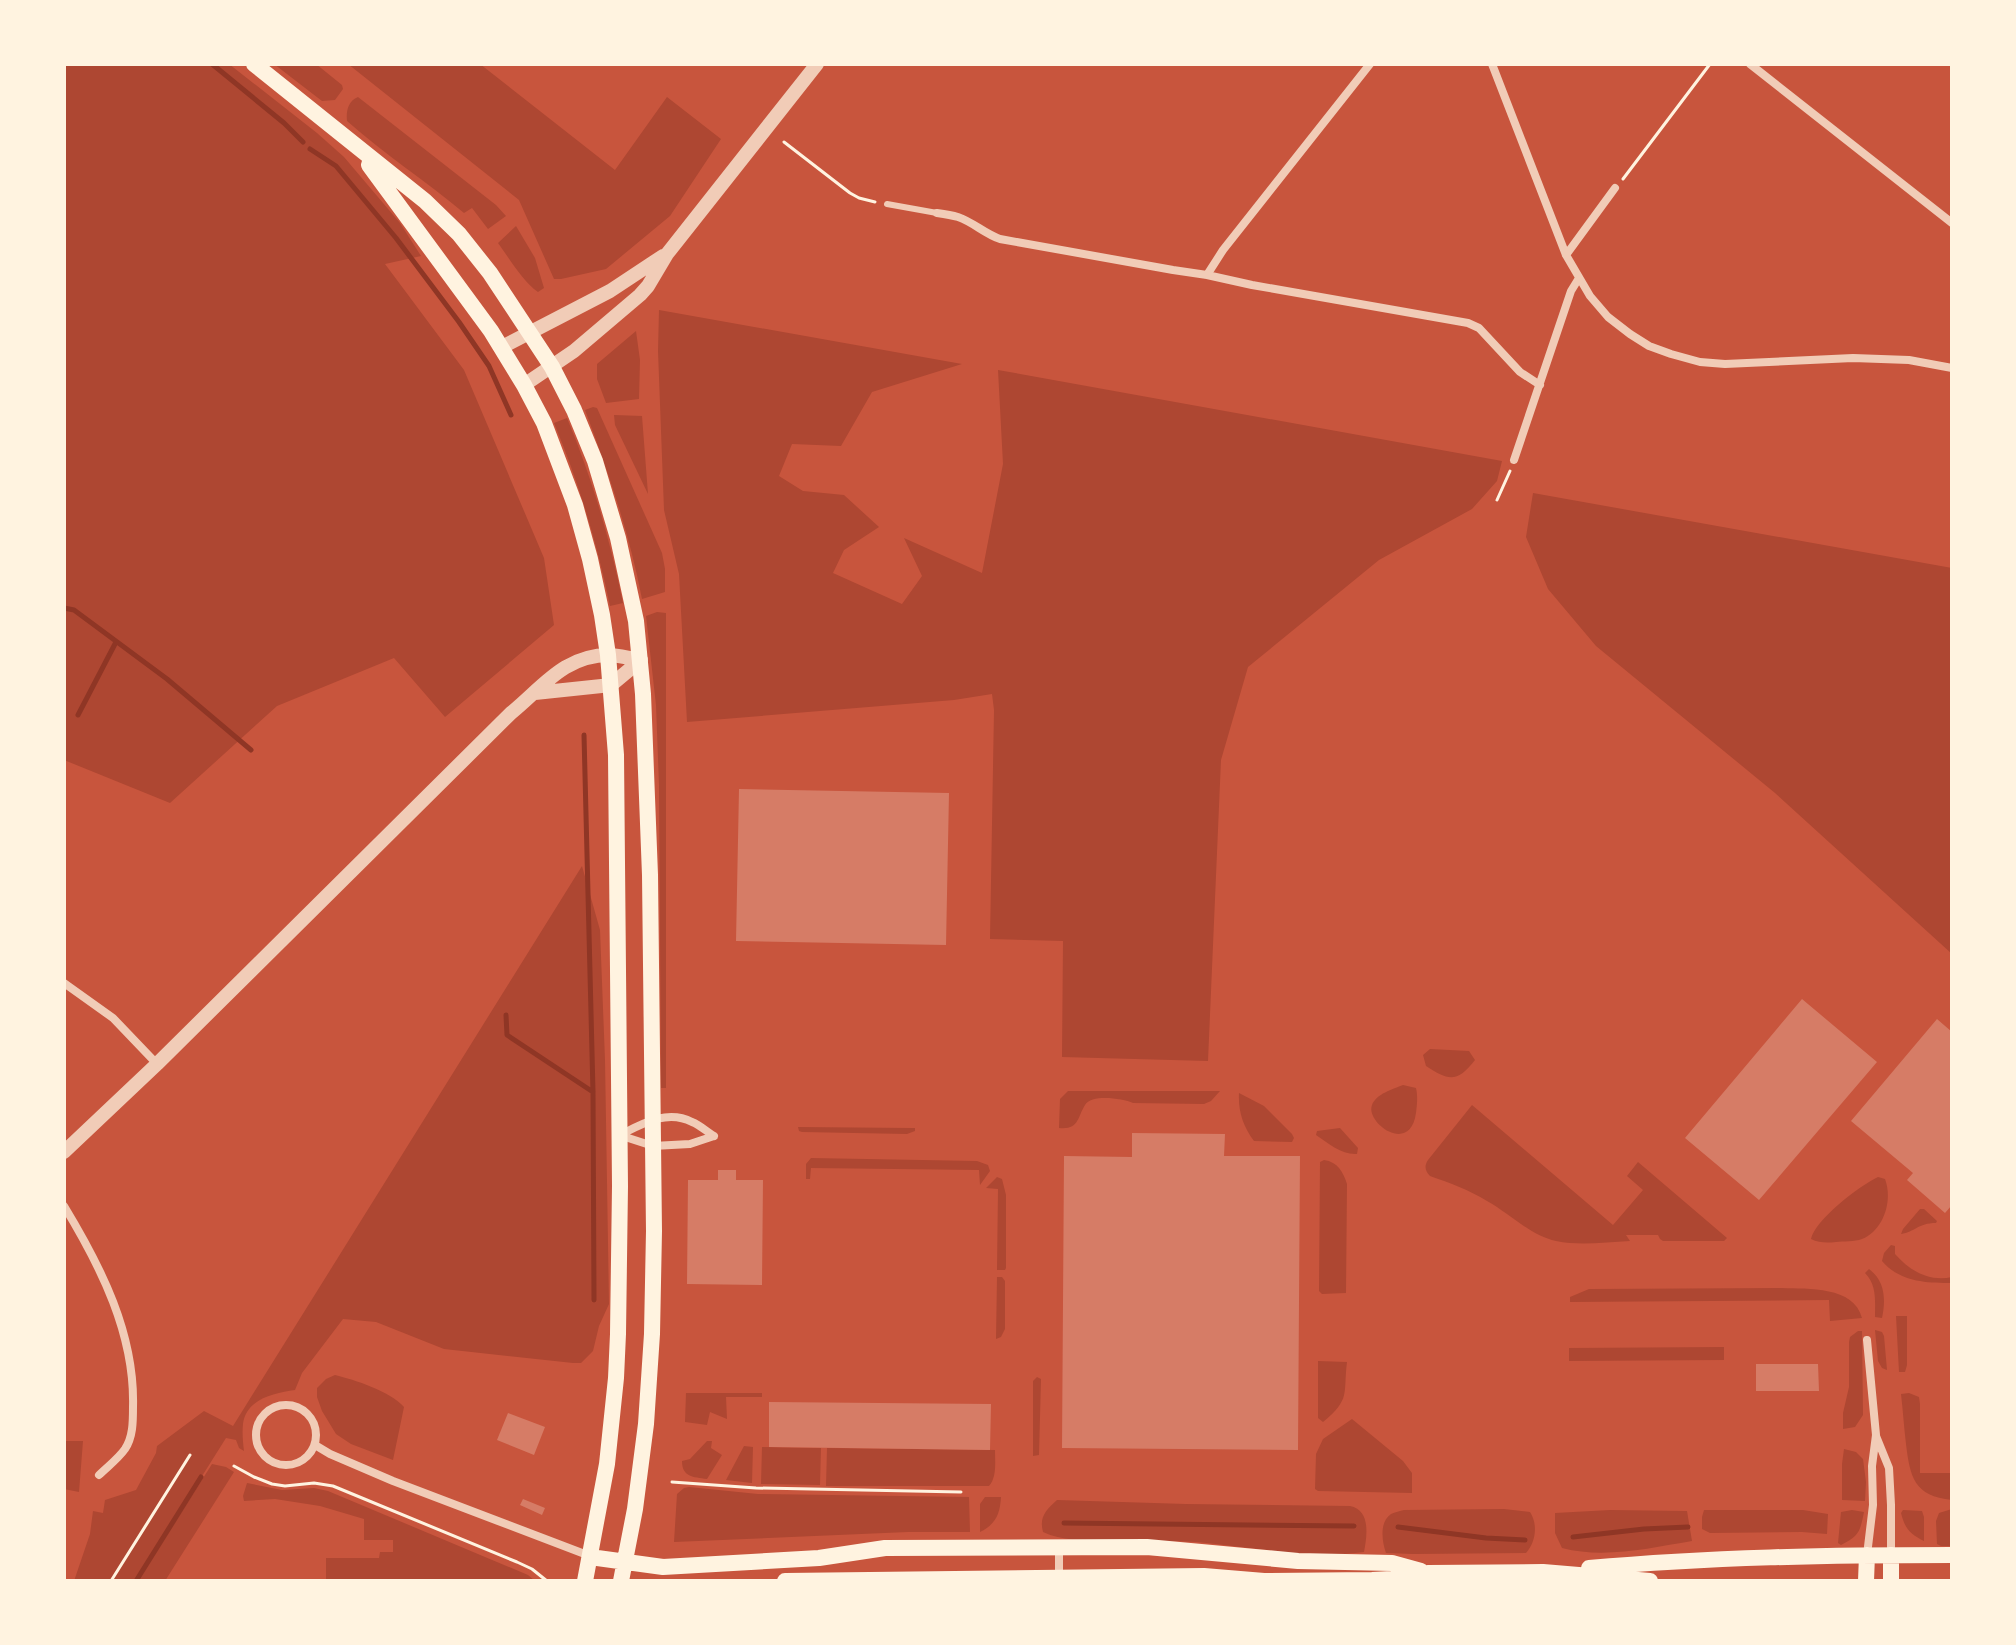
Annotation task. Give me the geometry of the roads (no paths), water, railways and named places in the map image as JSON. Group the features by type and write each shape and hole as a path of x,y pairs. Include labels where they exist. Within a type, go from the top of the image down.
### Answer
{"main road":[{"path":"254,64 425,201 459,234 490,273 552,367 581,427 608,501 631,594 641,660 650,875 654,1231 650,1375 640,1468 621,1581 590,1557"},
{"path":"354,145 502,347 544,423 575,505 590,559 608,655 616,755 618,1334 607,1464 585,1581"},
{"path":"590,1557 663,1567 819,1558 885,1548 1147,1547 1298,1561 1392,1563 1429,1573"},
{"path":"1866,1581 1867,1555"},
{"path":"1891,1555 1891,1581"},
{"path":"785,1581 1204,1576 1264,1581 1372,1580 1429,1573 1543,1572 1665,1561 1952,1555"},
{"path":"1543,1572 1650,1581"}],"street":[{"path":"524,385 574,351 640,295 667,254 817,64"},
{"path":"1207,275 1223,250 1370,64"},
{"path":"1492,64 1566,255 1590,296 1608,317 1630,334 1658,350 1700,362 1725,364 1853,358 1909,360 1952,368"},
{"path":"1750,64 1952,223"},
{"path":"1566,255 1615,188"},
{"path":"937,213 957,217 1000,239 1468,323 1479,328 1520,372 1540,385"},
{"path":"502,347 610,291 667,254"},
{"path":"1514,460 1571,291 1579,278"},
{"path":"64,1152 556,671 569,664 608,655 641,660"},
{"path":"535,693 611,685 641,660"},
{"path":"64,983 113,1018 157,1064"},
{"path":"652,1118 674,1118 691,1120 714,1136 690,1144 653,1146 619,1135 652,1118"},
{"path":"64,1206 107,1283 118,1314 131,1375 133,1427 130,1438 125,1449 99,1475"},
{"path":"1867,1340 1876,1435 1867,1555"},
{"path":"282,1405 302,1409 314,1425 317,1435 315,1445 303,1461 294,1465 275,1464 266,1459 256,1442 258,1422 272,1408 282,1405"},
{"path":"1876,1435 1889,1468 1891,1555"},
{"path":"315,1445 393,1481 590,1557"},
{"path":"1059,1548 1059,1579"}],"lane":[{"path":"887,204 937,213"}],"waterway":[{"path":"212,64 303,142"},
{"path":"310,149 336,166 396,238 489,366 511,415"},
{"path":"64,608 74,610 167,679 251,750"},
{"path":"78,715 116,642"},
{"path":"584,735 593,1092 594,1300"},
{"path":"506,1015 507,1035 593,1092"},
{"path":"136,1581 201,1477"},
{"path":"1064,1523 1354,1526"},
{"path":"1398,1527 1525,1540"},
{"path":"1573,1537 1688,1527"}]}
